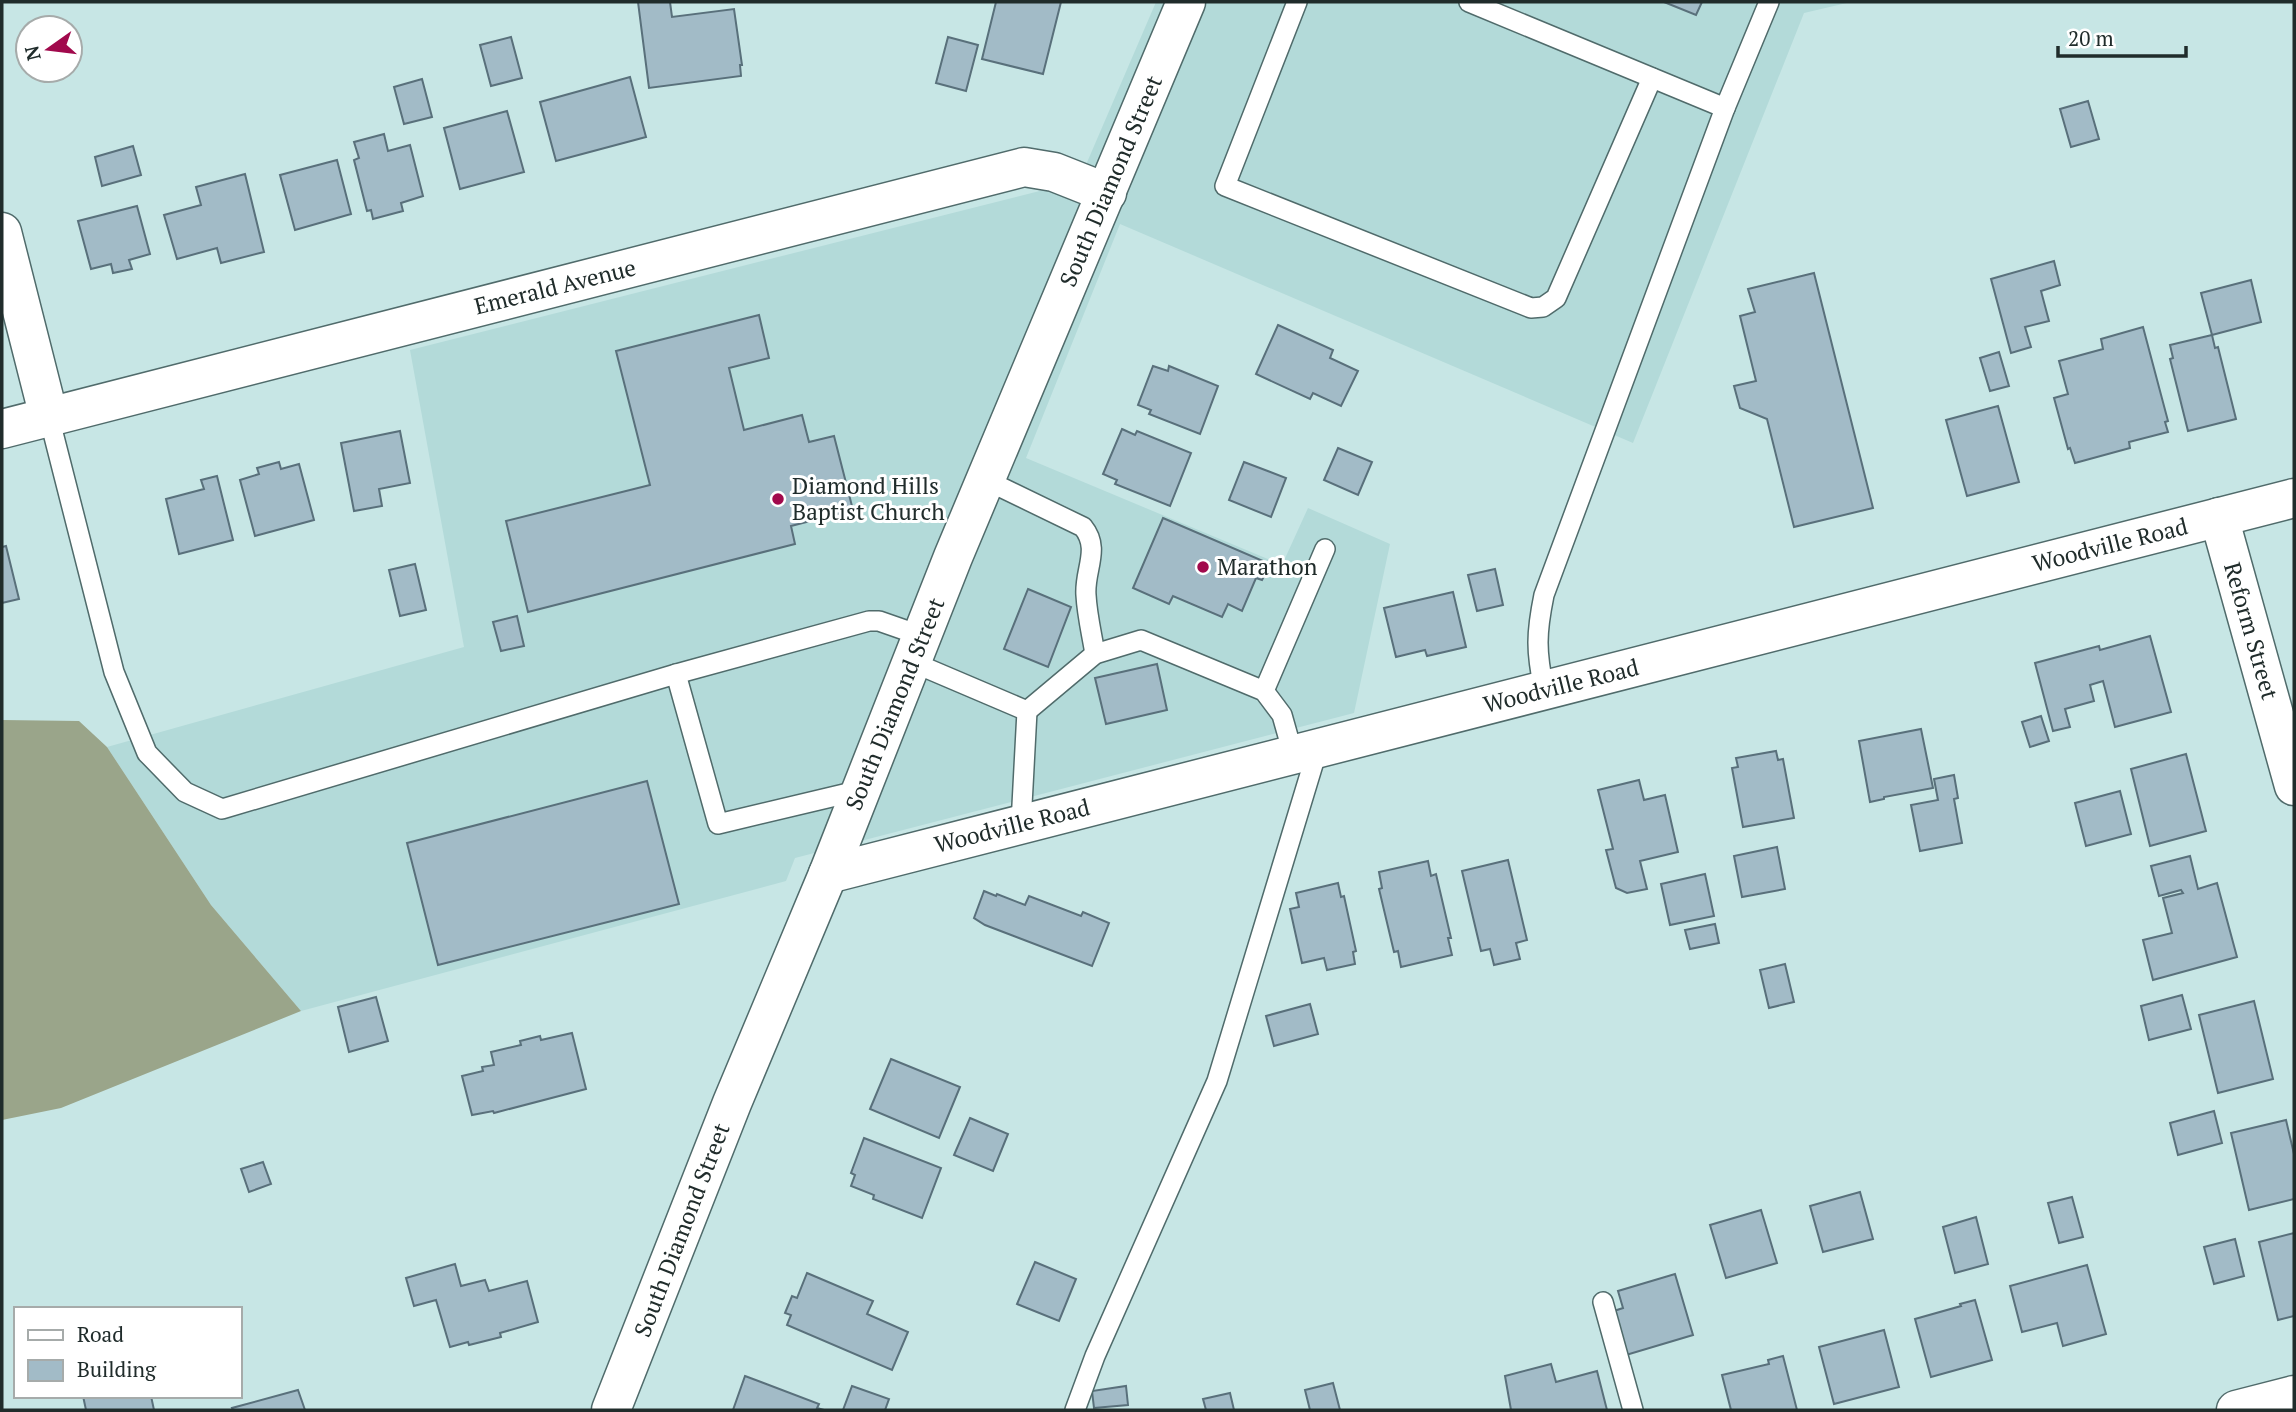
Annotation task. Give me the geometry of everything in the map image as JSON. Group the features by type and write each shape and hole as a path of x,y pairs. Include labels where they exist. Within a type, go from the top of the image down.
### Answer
{"street":[{"name":"South Diamond Street","path":"611,1410 732,1103 828,874 986,480 1186,2"},
{"name":"Emerald Avenue","path":"2,429 1024,167 1054,172 1107,193"},
{"path":"2,232 49,416"},
{"name":"Woodville Road","path":"828,874 2294,498"},
{"name":"Reform Street","path":"2219,517 2294,786"},
{"path":"2236,1410 2294,1395"}],"lane":[{"path":"1297,2 1225,186 1531,307 1544,307 1556,298 1652,78"},
{"path":"1469,2 1725,108"},
{"path":"1544,690 1537,653 1544,595 1725,108 1769,2"},
{"path":"49,416 114,671 147,753 184,792 222,809 676,674 869,621 879,621 917,649 1027,711"},
{"path":"986,480 1083,527 1090,536 1092,550 1085,592 1095,654"},
{"path":"1264,691 1325,549"},
{"path":"1021,824 1027,711 1095,654 1141,640 1264,691 1305,751 1217,1081 1095,1356 1075,1410"},
{"path":"676,674 718,824 861,790"},
{"path":"1602,1302 1633,1410"}],"shaded area":[{"path":"1156,2 1851,2 1804,13 1633,443 1120,224 1026,458 1282,565 1308,508 1390,544 1354,713 795,858 786,881 301,1011 211,905 107,747 464,647 410,350 1079,181"}],"green space":[{"path":"2,720 79,721 107,747 211,905 301,1011 61,1108 2,1120"}],"building":[{"path":"638,2 670,2 672,17 734,9 742,65 741,76 649,88"},
{"path":"996,2 1061,2 1043,74 982,59"},
{"path":"1664,2 1702,2 1696,15"},
{"path":"511,37 522,78 491,86 480,45"},
{"path":"948,37 978,45 966,91 936,83"},
{"path":"630,77 646,137 556,161 540,102"},
{"path":"422,79 432,117 404,124 394,87"},
{"path":"2088,101 2099,139 2071,147 2060,109"},
{"path":"507,111 524,172 460,189 444,128"},
{"path":"384,134 388,151 410,145 423,196 401,203 403,211 373,219 371,210 367,211 354,160 359,158 354,142"},
{"path":"133,146 141,175 102,186 95,157"},
{"path":"337,160 351,214 295,230 280,175"},
{"path":"245,174 264,252 221,263 217,248 177,259 164,215 201,205 196,187"},
{"path":"137,206 150,254 129,260 132,269 113,273 111,264 91,269 78,221"},
{"path":"2054,261 2060,285 2041,291 2049,321 2025,327 2031,347 2011,353 1991,279"},
{"path":"1814,273 1873,508 1794,527 1767,419 1740,408 1734,386 1756,381 1740,316 1755,312 1748,289"},
{"path":"2251,280 2261,322 2212,335 2201,293"},
{"path":"759,315 769,358 729,368 744,430 802,415 809,442 834,436 853,510 791,526 795,544 528,612 506,521 650,485 616,351"},
{"path":"1278,325 1333,350 1330,358 1358,371 1341,406 1313,393 1310,399 1256,374"},
{"path":"2143,327 2168,421 2165,422 2168,432 2129,442 2130,448 2075,463 2070,448 2068,449 2054,398 2068,394 2059,361 2103,349 2101,339"},
{"path":"2212,335 2215,348 2218,347 2236,419 2188,431 2170,359 2173,358 2170,345"},
{"path":"1999,352 2009,386 1990,391 1980,358"},
{"path":"1153,366 1168,371 1169,366 1218,386 1200,434 1149,414 1151,410 1138,405"},
{"path":"1998,406 2019,482 1967,496 1946,420"},
{"path":"1122,429 1135,435 1137,431 1191,453 1170,506 1115,484 1117,480 1103,474"},
{"path":"400,431 410,483 379,489 382,506 354,511 341,443"},
{"path":"1338,448 1372,462 1358,495 1324,480"},
{"path":"279,462 281,469 299,464 314,520 255,536 240,480 259,474 257,468"},
{"path":"1244,462 1286,478 1271,517 1229,500"},
{"path":"217,476 233,540 179,554 166,499 204,489 201,480"},
{"name":"Marathon","path":"1163,518 1263,561 1261,566 1268,569 1262,580 1256,578 1242,611 1228,604 1222,617 1173,596 1169,604 1133,588"},
{"path":"6,546 19,599 2,603 2,547"},
{"path":"415,564 426,610 400,616 389,570"},
{"path":"1495,569 1503,605 1477,611 1468,575"},
{"path":"1028,589 1071,607 1048,667 1004,649"},
{"path":"1453,592 1466,647 1427,656 1425,650 1396,657 1384,608"},
{"path":"517,616 524,646 501,651 493,622"},
{"path":"2150,636 2171,712 2115,727 2103,681 2090,685 2094,701 2065,709 2070,727 2053,731 2035,663 2099,646 2100,650"},
{"path":"1157,664 1167,710 1106,724 1095,678"},
{"path":"2041,716 2049,741 2030,747 2022,722"},
{"path":"1921,729 1933,788 1870,802 1859,741"},
{"path":"1776,751 1778,760 1783,759 1794,818 1743,827 1732,768 1738,767 1736,758"},
{"path":"2186,754 2206,831 2150,846 2131,769"},
{"path":"1954,775 1958,798 1954,799 1962,843 1920,851 1911,805 1938,800 1934,779"},
{"path":"1639,780 1644,800 1665,795 1678,852 1640,861 1647,889 1627,893 1616,888 1606,850 1613,849 1598,790"},
{"path":"647,781 679,904 438,965 407,843"},
{"path":"2120,791 2131,834 2086,846 2075,803"},
{"path":"1777,847 1785,889 1742,897 1734,856"},
{"path":"2190,856 2198,889 2217,883 2237,957 2153,980 2143,940 2172,933 2163,898 2183,893 2181,890 2159,896 2151,866"},
{"path":"1508,860 1527,940 1516,943 1520,959 1494,965 1490,949 1481,951 1462,871"},
{"path":"1428,861 1431,876 1436,874 1451,938 1448,938 1452,955 1401,967 1398,951 1394,952 1379,889 1382,888 1379,872"},
{"path":"1705,874 1714,916 1670,925 1661,884"},
{"path":"1338,883 1341,897 1344,896 1356,951 1353,952 1355,964 1327,970 1324,958 1302,963 1290,909 1299,907 1296,893"},
{"path":"984,891 1025,905 1029,896 1081,916 1083,912 1109,923 1092,966 985,925 974,918"},
{"path":"1715,924 1719,943 1690,949 1685,930"},
{"path":"1785,964 1794,1002 1769,1008 1760,970"},
{"path":"2182,995 2191,1029 2149,1040 2141,1006"},
{"path":"376,997 388,1041 349,1052 338,1007"},
{"path":"2254,1001 2273,1079 2218,1093 2199,1015"},
{"path":"1310,1004 1318,1034 1274,1046 1266,1016"},
{"path":"572,1033 586,1089 494,1113 472,1115 462,1076 494,1065 491,1052 521,1045 520,1041 540,1036 541,1040"},
{"path":"891,1059 960,1087 939,1138 870,1109"},
{"path":"2214,1111 2222,1143 2178,1155 2170,1123"},
{"path":"970,1118 1008,1134 993,1171 954,1155"},
{"path":"2286,1120 2294,1154 2294,1199 2249,1210 2231,1133"},
{"path":"864,1138 941,1168 922,1218 873,1199 874,1195 851,1186 855,1175 851,1173"},
{"path":"263,1162 271,1184 249,1192 241,1169"},
{"path":"1860,1192 1873,1239 1823,1252 1810,1206"},
{"path":"2072,1197 2083,1237 2059,1243 2048,1203"},
{"path":"1761,1210 1777,1263 1726,1278 1710,1225"},
{"path":"1976,1217 1988,1264 1955,1273 1943,1227"},
{"path":"2294,1233 2294,1316 2278,1320 2259,1242"},
{"path":"2235,1239 2244,1276 2214,1284 2204,1247"},
{"path":"1035,1262 1076,1279 1059,1321 1017,1304"},
{"path":"455,1264 461,1286 485,1280 489,1291 527,1281 538,1322 500,1333 501,1337 450,1347 436,1300 414,1306 406,1278"},
{"path":"2087,1265 2106,1334 2063,1346 2057,1323 2022,1332 2010,1286"},
{"path":"807,1273 873,1301 867,1314 908,1332 892,1370 787,1325 791,1315 785,1313 792,1296 797,1298"},
{"path":"1675,1274 1693,1335 1626,1355 1614,1311 1623,1308 1618,1291"},
{"path":"1975,1300 1992,1360 1931,1377 1915,1319"},
{"path":"1884,1330 1899,1387 1834,1404 1819,1347"},
{"path":"1783,1356 1797,1410 1731,1410 1722,1375 1769,1364 1768,1360"},
{"path":"1551,1364 1556,1382 1597,1371 1607,1410 1511,1410 1505,1376"},
{"path":"745,1376 819,1404 817,1408 824,1410 733,1410"},
{"path":"1333,1383 1340,1410 1310,1410 1305,1390"},
{"path":"852,1386 889,1399 885,1410 843,1410"},
{"path":"1126,1386 1128,1405 1094,1408 1092,1391"},
{"path":"298,1390 305,1410 232,1408"},
{"path":"1230,1393 1234,1410 1206,1410 1203,1399"},
{"path":"83,1398 151,1398 154,1410 86,1410"}],"place":[{"name":"Diamond Hills Baptist Church","path":"778,499"},
{"name":"Marathon","path":"1203,567"}]}
